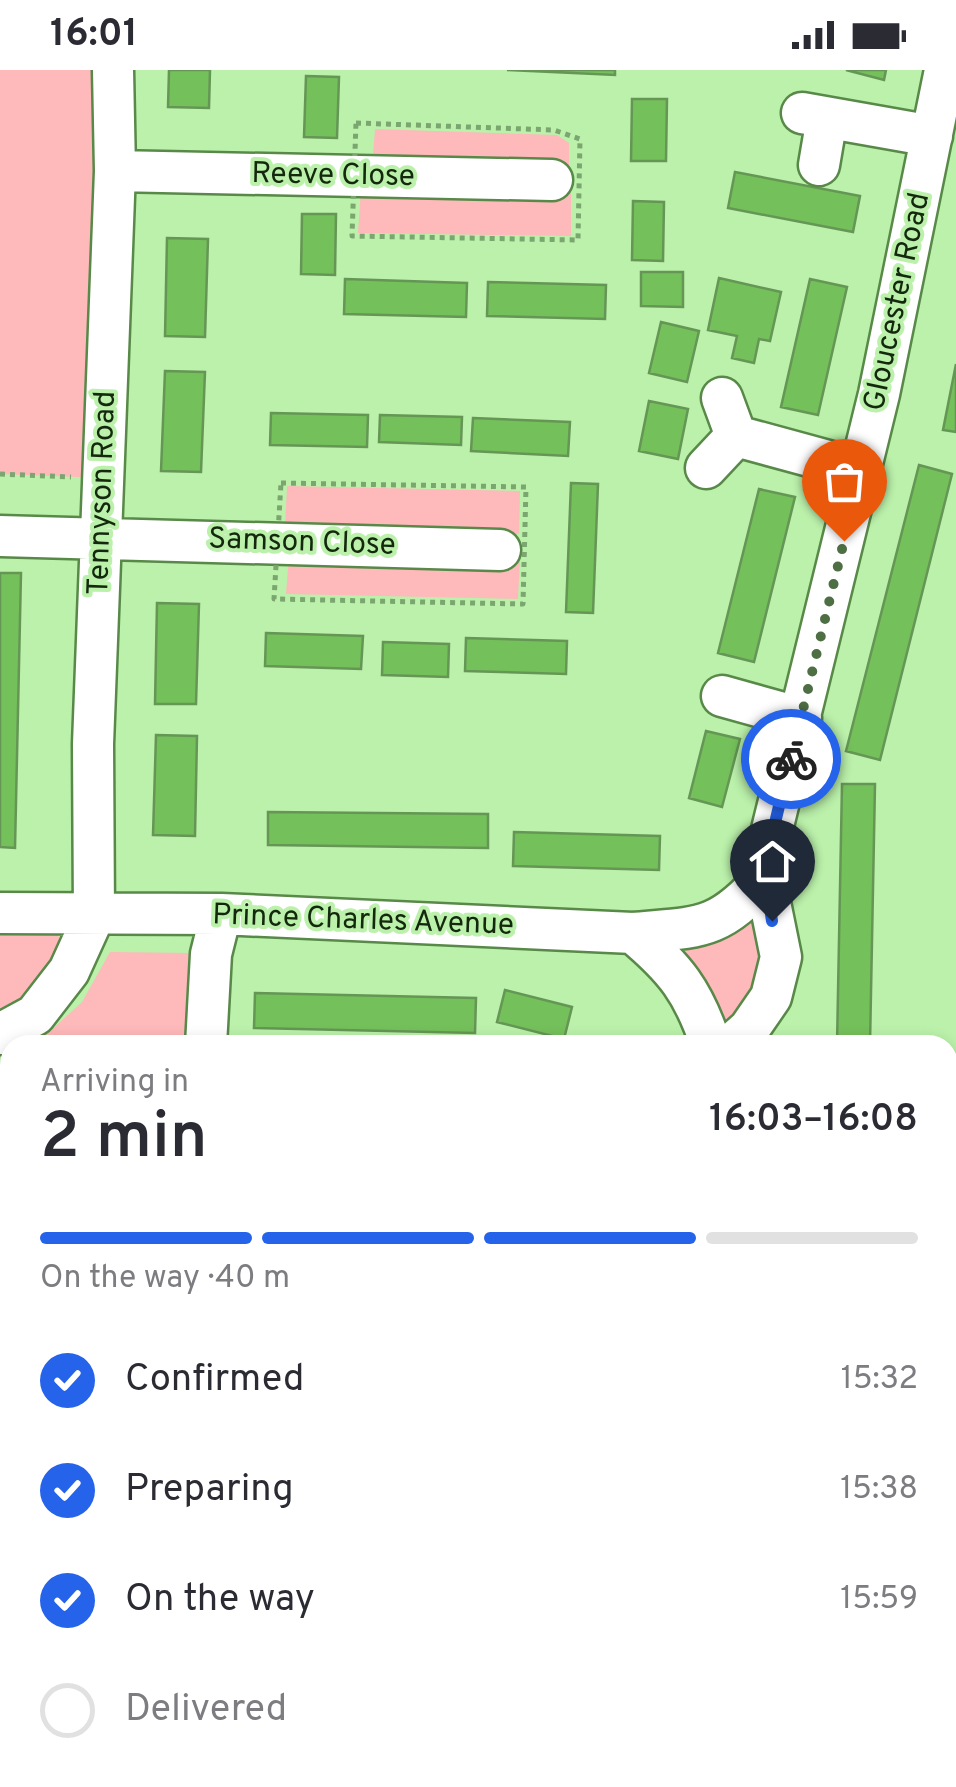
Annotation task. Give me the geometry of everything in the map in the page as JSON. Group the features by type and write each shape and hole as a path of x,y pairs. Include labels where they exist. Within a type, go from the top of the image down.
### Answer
{"street":[{"name":"Tennyson Road","path":"94,916 93,744 114,171 113,70"},
{"name":"Gloucester Road","path":"741,1035 771,997 781,957 764,878 768,846 914,240 946,70"},
{"path":"820,165 814,116 932,136"},
{"name":"Reeve Close","path":"114,171 552,180"},
{"path":"722,398 736,436"},
{"path":"736,436 861,470"},
{"path":"706,468 736,436"},
{"name":"Samson Close","path":"0,536 500,550"},
{"path":"722,696 801,718"},
{"name":"Prince Charles Avenue","path":"0,914 222,914 633,933 700,927 734,912 764,878"},
{"path":"207,1035 211,954 222,914"},
{"path":"0,1034 35,1015 70,971 94,916"},
{"path":"633,933 674,967 701,1013 708,1035"}],"path":[{"path":"0,474 104,478"}],"shaded area":[{"path":"0,70 113,70 104,478 0,474"},
{"path":"375,129 557,135 569,143 569,171 372,167"},
{"path":"361,190 571,193 571,236 358,233"},
{"path":"287,486 520,491 519,534 285,528"},
{"path":"289,555 520,559 518,599 286,594"},
{"path":"748,915 760,917 764,966 751,999 728,1026 716,1018 684,961 686,952 699,938"},
{"path":"0,929 55,930 66,950 51,977 0,1022"},
{"path":"110,952 195,953 190,1035 46,1035 82,1002"}],"building":[{"path":"169,70 210,70 209,108 168,107"},
{"path":"507,70 615,70 615,75"},
{"path":"846,70 886,70 884,80"},
{"path":"306,76 339,77 337,138 304,137"},
{"path":"632,99 667,99 666,161 631,161"},
{"path":"735,172 860,196 853,232 728,208"},
{"path":"633,201 664,202 663,261 632,260"},
{"path":"302,214 336,214 335,275 301,274"},
{"path":"167,238 208,239 205,337 165,336"},
{"path":"641,272 683,272 683,307 641,306"},
{"path":"719,278 781,292 770,341 759,339 754,363 732,358 737,336 708,330"},
{"path":"345,279 467,283 466,317 344,314"},
{"path":"810,279 847,287 818,415 781,407"},
{"path":"488,282 606,285 605,319 487,316"},
{"path":"661,322 699,331 687,382 649,373"},
{"path":"956,364 956,432 943,430"},
{"path":"165,371 205,372 201,472 161,471"},
{"path":"649,401 688,409 678,459 639,451"},
{"path":"271,413 368,415 367,447 270,445"},
{"path":"380,415 462,417 461,445 379,442"},
{"path":"473,418 570,422 568,456 471,451"},
{"path":"919,465 952,474 880,760 846,751"},
{"path":"571,483 598,484 593,613 566,612"},
{"path":"759,489 795,497 754,662 718,653"},
{"path":"0,573 21,573 15,848 0,847"},
{"path":"157,603 199,604 196,704 155,704"},
{"path":"266,633 363,636 361,669 265,666"},
{"path":"466,638 567,641 566,674 465,671"},
{"path":"383,642 449,644 448,677 382,675"},
{"path":"706,731 740,739 722,807 689,798"},
{"path":"156,735 197,736 195,836 153,835"},
{"path":"842,784 875,784 870,1035 837,1035"},
{"path":"268,812 488,814 488,848 268,845"},
{"path":"514,832 660,836 659,870 513,866"},
{"path":"505,990 572,1007 565,1035 548,1035 497,1022"},
{"path":"255,993 476,998 475,1033 254,1028"}],"way so far":[{"path":"791,759 844,541"}],"route":[{"path":"772,921 764,878 768,846 791,759"}]}
